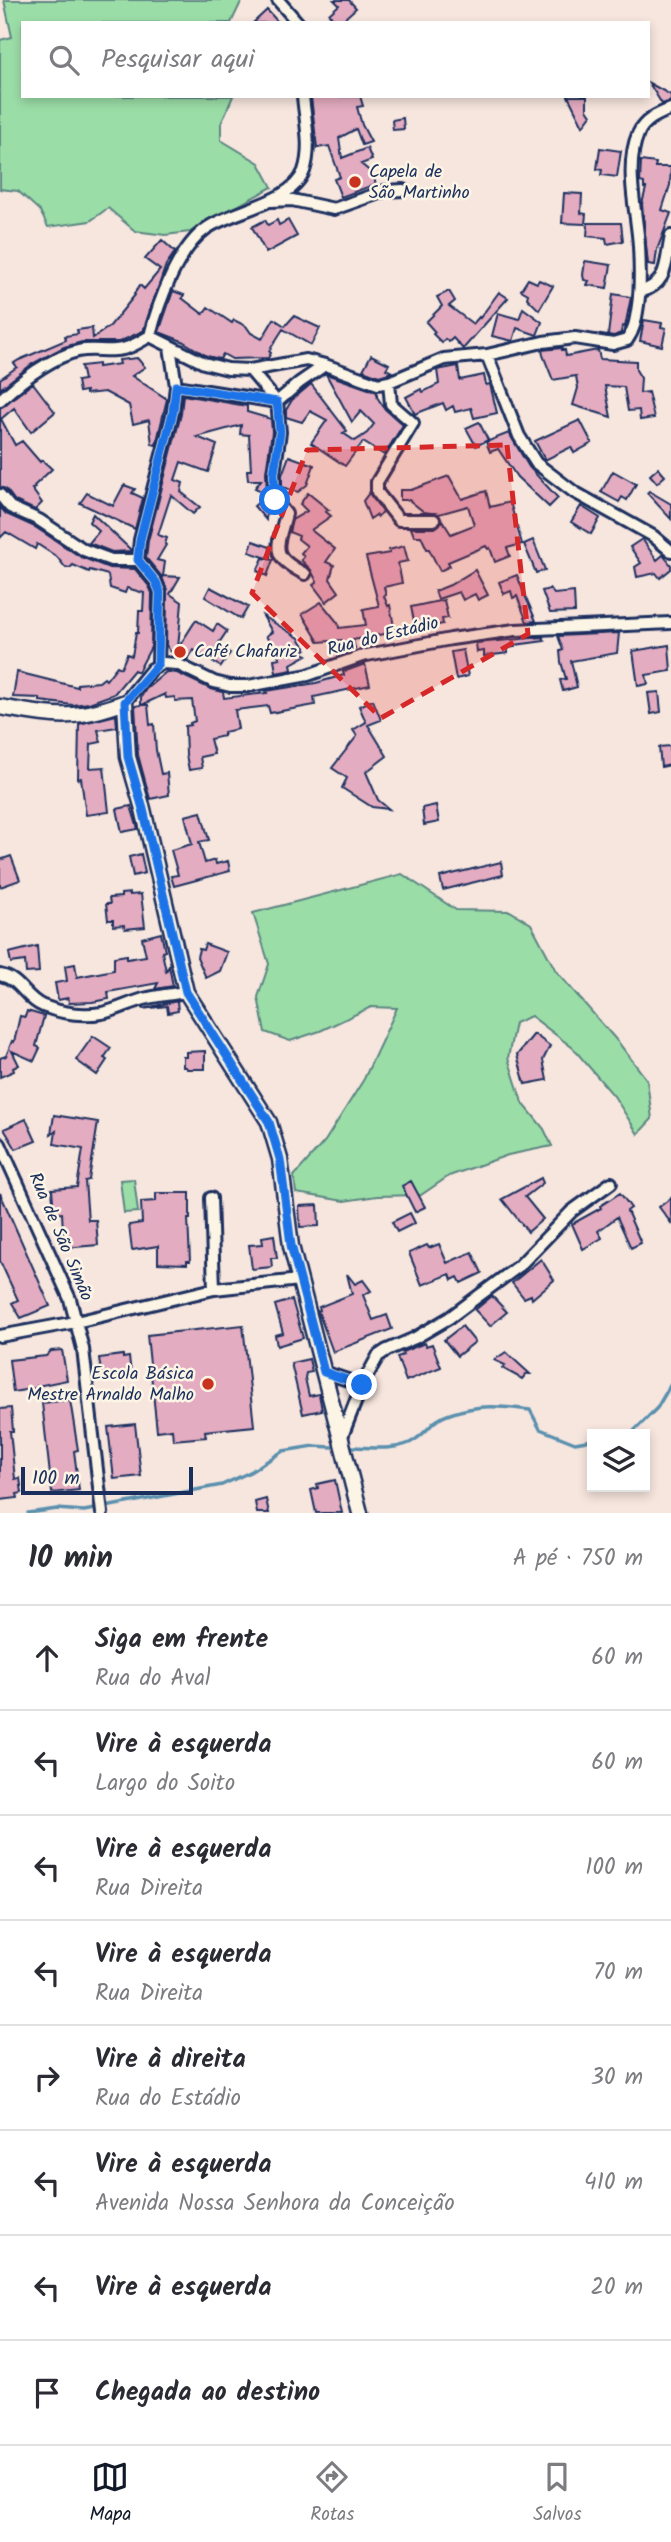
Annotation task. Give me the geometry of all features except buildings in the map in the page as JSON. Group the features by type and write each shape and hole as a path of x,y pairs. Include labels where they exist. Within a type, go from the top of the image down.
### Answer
{"street":[{"path":"278,0 296,21"},
{"path":"0,400 22,380 65,355 94,349 117,350 130,347 150,336 157,307 174,271 192,243 206,229 231,215 268,201 295,184 303,172 308,149 303,98"},
{"path":"150,336 204,363 228,369 250,370 306,360 378,384 444,359 487,355 543,342 575,338 621,343 627,340 635,325 640,292 639,246 632,183 638,133 653,117 671,108"},
{"path":"268,201 292,200 334,209 385,191 402,190"},
{"path":"640,292 654,287 662,279 671,236"},
{"path":"0,706 56,716 102,711 125,702 158,664 160,592 156,582 138,560 140,540 173,412 176,386 170,347"},
{"path":"487,355 519,436 536,463 574,492 653,536 671,551"},
{"path":"176,386 277,402 325,365"},
{"path":"250,370 277,402 280,432 274,473 275,500 286,514 278,537 279,552 283,561 306,574"},
{"path":"389,382 391,404 413,423 377,482 377,492 399,520 434,520"},
{"path":"0,495 10,507 39,520 84,550 111,559 138,560"},
{"name":"Rua do Estádio","path":"158,664 177,664 214,682 230,686 248,686 308,675 362,656 451,639 515,630 671,623"},
{"path":"125,702 128,757 143,809 186,992 269,1122 280,1159 287,1224 300,1280 360,1513"},
{"path":"0,975 19,982 31,999 41,1005 77,1014 102,1013 148,998 186,992"},
{"name":"Rua de São Simão","path":"0,1144 70,1299 83,1349 102,1513"},
{"path":"341,1439 362,1385 378,1356 449,1318 519,1266 572,1211 611,1183"},
{"path":"211,1198 214,1289"},
{"path":"0,1336 76,1322 214,1289 300,1280"},
{"path":"324,1372 362,1385"}],"highlighted area":[{"path":"507,445 528,634 381,718 252,593 307,450"}],"green space":[{"path":"4,0 242,0 232,21 21,21 21,98 232,98 221,124 221,140 259,163 272,187 190,232 165,235 135,231 108,208 90,221 48,227 40,211 18,191 0,189 0,40 12,37"},
{"path":"402,874 456,910 510,911 531,924 556,971 647,1080 652,1119 638,1134 614,1096 573,1048 531,1016 515,1023 508,1058 522,1102 544,1129 552,1146 508,1155 449,1176 421,1195 377,1196 344,1201 296,1193 294,1176 325,1141 364,1079 397,1008 371,1007 320,1031 290,1041 265,1032 258,997 269,964 253,913"},
{"path":"134,1179 138,1212 124,1213 120,1180"}],"waterway":[{"path":"636,1429 657,1408 671,1384"},
{"path":"353,1447 386,1448 410,1443 444,1416 490,1407 530,1410 540,1429 575,1443 587,1441"},
{"path":"28,1513 57,1509 84,1511 222,1485 250,1472 283,1451 314,1446 332,1447"}],"place":[{"name":"Capela de São Martinho","path":"355,182"},
{"name":"Café Chafariz","path":"180,652"},
{"name":"Escola Básica Mestre Arnaldo Malho","path":"208,1384"}],"route":[{"path":"275,500 274,473 280,432 277,402 176,386 173,412 140,540 138,560 156,582 160,592 158,664 125,702 128,757 143,809 186,992 269,1122 280,1159 291,1245 324,1372 362,1385"}]}
